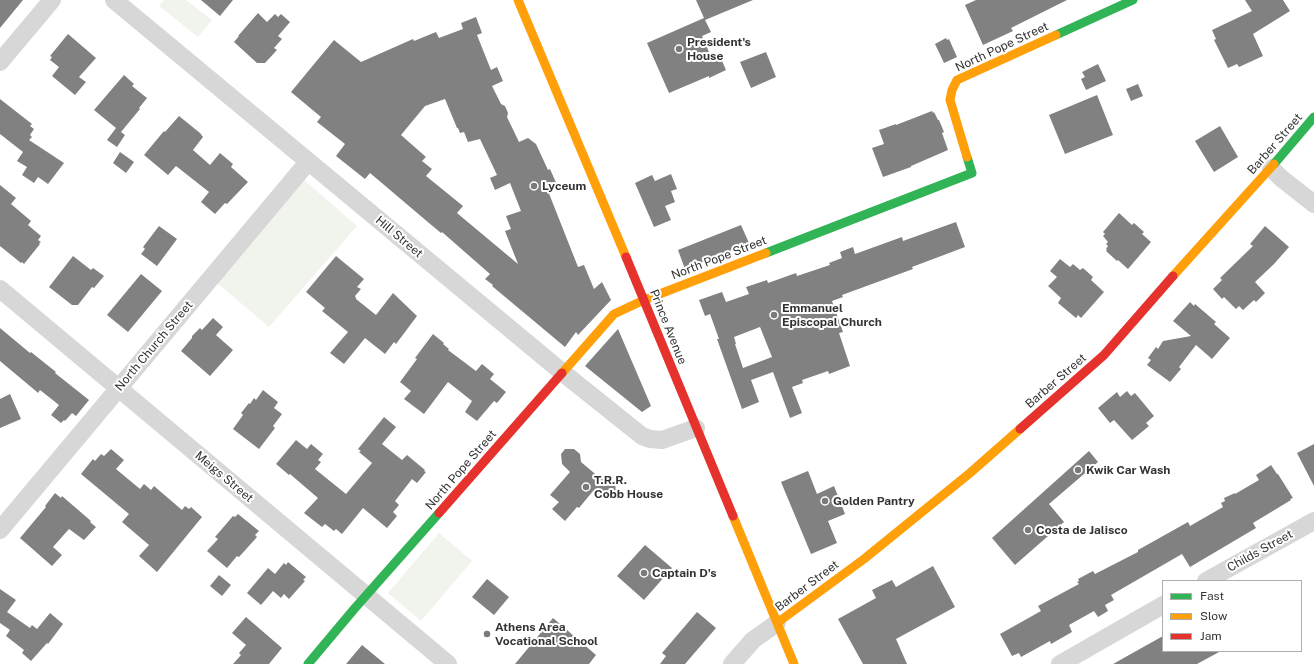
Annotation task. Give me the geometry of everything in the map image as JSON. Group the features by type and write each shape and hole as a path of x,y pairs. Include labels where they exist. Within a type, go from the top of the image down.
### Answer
{"street":[{"path":"0,62 52,0"},
{"name":"Hill Street","path":"114,0 562,372 642,436 650,439 662,440 696,428"},
{"name":"Prince Avenue","path":"518,0 644,300 794,664"},
{"name":"North Pope Street","path":"308,664 614,314 644,300 972,174 950,100 952,90 957,80 1133,0"},
{"name":"Barber Street","path":"777,623 864,559 932,504 1104,355 1164,286 1271,168 1314,117"},
{"name":"North Church Street","path":"0,530 308,162"},
{"path":"1271,168 1281,178 1314,204"},
{"name":"Meigs Street","path":"0,289 448,664"},
{"name":"Childs Street","path":"1208,580 1314,520"},
{"path":"1060,664 1162,606"},
{"path":"732,664 753,640 777,623"}],"shaded area":[{"path":"164,0 186,0 212,20 198,37 159,6"},
{"path":"303,179 357,226 269,327 216,282"},
{"path":"439,533 472,561 421,621 388,593"}],"building":[{"path":"0,0 23,0 0,28"},
{"path":"201,0 233,0 220,16"},
{"name":"President's House","path":"696,0 753,0 705,20 711,32 702,36 712,59 720,56 726,70 669,93 647,43 704,18"},
{"path":"976,0 1067,0 1011,28 1013,31 983,45 965,5"},
{"path":"1245,0 1283,0 1290,11 1253,34 1263,56 1239,67 1237,64 1228,68 1214,40 1216,39 1212,30 1252,11"},
{"path":"258,13 267,22 275,14 278,17 281,14 290,22 278,36 282,39 274,48 277,50 265,63 257,63 234,42"},
{"path":"476,17 482,33 477,35 491,70 497,67 503,81 492,86 501,104 505,106 508,113 507,117 519,142 528,138 536,144 558,187 548,191 578,267 584,265 594,289 602,282 611,300 578,335 576,332 565,347 492,286 493,285 485,279 490,274 442,232 441,233 370,173 365,179 336,156 345,144 317,122 321,117 291,92 334,40 361,62 413,39 414,41 436,32 439,38 463,29 461,23","holes":["445,99 460,133 464,132 468,142 480,139 497,175 490,178 495,190 510,183 521,211 506,216 511,229 505,231 518,264 457,213 463,206 426,176 432,169 422,161 426,157 401,135 425,106"]},
{"path":"68,34 96,58 79,77 86,82 75,95 52,76 59,67 50,60 52,57 50,56"},
{"path":"946,38 947,40 949,39 957,57 944,63 935,44"},
{"path":"766,52 776,77 751,88 740,62"},
{"path":"1098,64 1106,81 1086,90 1081,79 1085,77 1082,72"},
{"path":"124,75 134,84 132,86 147,98 121,132 125,135 117,147 107,140 116,128 94,110"},
{"path":"1138,84 1143,96 1131,101 1126,89"},
{"path":"1097,95 1113,135 1065,154 1049,115"},
{"path":"0,99 32,124 30,126 34,129 30,135 32,137 29,140 64,163 48,184 38,177 34,183 22,175 27,167 17,161 23,152 0,134"},
{"path":"932,111 939,120 944,132 942,133 948,150 911,167 883,177 872,148 884,144 879,130"},
{"path":"179,116 203,137 193,150 210,165 220,153 233,164 231,167 248,182 215,214 201,202 209,192 176,166 168,175 144,155"},
{"path":"1220,126 1238,157 1214,172 1195,141"},
{"path":"120,152 134,162 126,173 113,163"},
{"path":"671,174 677,189 671,191 675,202 665,206 671,220 654,227 635,183 652,175 655,181"},
{"path":"0,185 16,198 11,204 31,221 28,225 41,236 38,240 41,242 39,243 40,244 24,264 0,246"},
{"path":"1119,213 1132,225 1134,223 1144,232 1142,234 1151,242 1128,269 1106,251 1108,246 1106,244 1108,242 1103,236 1105,234 1103,232"},
{"name":"Emmanuel Episcopal Church","path":"956,222 965,247 912,267 913,269 842,295 843,297 832,301 843,332 839,333 850,366 829,374 828,371 802,380 803,383 792,387 802,413 790,418 773,372 751,380 759,402 742,409 717,339 719,339 710,314 705,316 699,300 722,292 726,302 749,294 746,287 767,280 768,283 796,273 797,276 830,265 829,263 842,258 840,252 853,247 855,254 902,237 903,241","holes":["760,327 772,357 743,368 734,337"]},
{"path":"741,225 749,243 685,269 678,250"},
{"path":"159,226 177,239 157,266 141,254 145,249 143,247"},
{"path":"1265,226 1289,247 1255,282 1265,293 1256,302 1254,300 1243,310 1239,306 1236,309 1224,297 1222,299 1213,289 1222,280 1220,278 1253,246 1250,244"},
{"path":"73,256 91,270 93,268 104,276 94,288 92,287 78,305 72,305 49,287"},
{"path":"336,256 364,279 357,287 361,289 355,296 356,299 376,315 393,293 417,316 396,344 394,342 385,354 365,338 344,364 330,353 348,332 322,311 325,308 306,292"},
{"path":"1060,259 1070,267 1073,264 1080,270 1083,268 1093,277 1091,280 1104,292 1081,318 1078,315 1076,318 1058,303 1061,298 1048,286 1057,277 1050,271"},
{"path":"141,274 162,291 128,332 107,315"},
{"path":"1190,302 1194,306 1195,304 1216,322 1214,324 1230,338 1212,359 1196,345 1179,367 1181,369 1170,382 1147,365 1151,360 1148,358 1156,347 1158,349 1163,341 1191,336 1173,321"},
{"path":"213,318 223,327 216,335 233,350 210,376 181,351 192,336 200,328 202,330"},
{"path":"0,328 89,400 76,416 72,413 65,421 64,420 61,423 51,415 59,405 40,390 38,393 0,361"},
{"path":"618,329 651,406 642,412 585,366"},
{"path":"433,334 444,343 443,344 449,349 448,350 476,371 482,364 494,374 490,379 506,392 497,403 494,401 477,421 465,412 472,401 448,382 424,414 404,399 411,391 400,382 417,359 415,358"},
{"path":"263,390 278,402 274,408 282,414 273,426 275,428 259,449 233,429 243,415 241,413 254,398 256,400"},
{"path":"1127,391 1131,396 1135,393 1154,416 1146,423 1149,426 1132,440 1114,420 1110,423 1098,408 1117,392 1120,397"},
{"path":"10,394 21,419 0,428 0,399"},
{"path":"384,417 396,427 382,444 402,460 407,455 426,472 417,483 412,479 395,501 399,505 393,512 397,516 387,528 363,508 342,534 336,529 334,531 325,524 322,527 304,513 318,498 276,464 296,440 307,449 311,444 323,454 318,460 321,462 315,469 346,494 372,463 359,452 361,451 358,449"},
{"path":"1314,444 1314,486 1297,453"},
{"path":"111,449 124,460 116,469 140,489 144,484 151,490 154,486 182,510 185,506 189,509 191,507 202,517 157,572 139,556 149,545 122,522 129,514 81,474 93,459 95,461 101,454 104,456"},
{"name":"T.R.R. Cobb House","path":"565,449 574,449 580,454 581,462 600,478 608,477 615,483 616,491 611,497 602,497 593,491 579,508 577,507 565,521 552,509 559,502 550,495 570,472 562,464 561,454"},
{"name":"Costa de Jalisco","path":"1089,451 1098,462 1049,504 1064,522 1015,565 992,538"},
{"path":"1271,465 1293,498 1253,523 1256,528 1190,567 1182,554 1111,595 1114,600 1105,605 1108,611 1098,617 1094,611 1069,625 1072,632 1051,644 1050,641 1021,657 1019,653 1012,656 1000,634 1041,611 1038,606 1079,584 1077,582 1079,581 1078,579 1093,571 1095,574 1138,552 1138,550 1188,522 1190,526 1223,507 1221,503 1225,501 1224,498 1235,494 1259,480 1256,475"},
{"path":"808,471 817,494 834,486 845,514 828,521 837,543 811,554 781,482"},
{"path":"55,493 61,498 62,496 96,527 84,540 69,529 53,547 62,555 52,566 20,538 46,507 45,506"},
{"path":"238,514 259,531 255,535 257,537 227,568 207,551 218,539 215,537 233,516 235,517"},
{"name":"Captain D's","path":"645,545 672,568 644,600 617,576"},
{"path":"288,562 306,577 303,580 305,581 289,599 284,594 281,598 273,591 261,605 247,593 268,568 275,574 284,563 286,565"},
{"path":"933,566 955,607 896,639 907,664 863,664 838,619 876,598 872,590 892,580 896,587"},
{"path":"219,575 231,585 222,596 210,586"},
{"path":"487,579 509,597 494,615 472,597"},
{"path":"0,589 16,600 7,612 30,628 32,625 37,629 50,613 63,624 48,644 47,643 31,661 22,653 24,650 6,636 10,630 0,623"},
{"path":"697,612 716,628 685,664 660,664 666,656 662,653"},
{"path":"246,617 282,648 269,664 233,664 241,655 239,653 246,645 232,633"},
{"path":"553,618 596,655 589,664 515,664"},
{"path":"1162,637 1162,652 1219,652 1197,664 1113,664"},
{"path":"362,645 385,664 346,664"}],"traffic: fast":[{"path":"1056,35 1133,0"},
{"path":"1274,164 1314,117"},
{"path":"766,253 972,173 967,157"},
{"path":"308,664 439,513"}],"traffic: slow":[{"path":"518,0 626,257"},
{"path":"967,157 950,100 952,90 957,80 1056,35"},
{"path":"1173,276 1274,164"},
{"path":"562,373 614,314 644,300 766,253"},
{"path":"777,623 864,559 970,473 1020,429"},
{"path":"733,516 794,664"}],"traffic: jam":[{"path":"626,257 733,516"},
{"path":"1020,429 1104,355 1173,276"},
{"path":"439,513 562,373"}],"place":[{"name":"President's House","path":"679,49"},
{"name":"Lyceum","path":"534,186"},
{"name":"Emmanuel Episcopal Church","path":"774,315"},
{"name":"Kwik Car Wash","path":"1078,470"},
{"name":"T.R.R. Cobb House","path":"586,487"},
{"name":"Golden Pantry","path":"825,501"},
{"name":"Costa de Jalisco","path":"1028,530"},
{"name":"Captain D's","path":"644,573"},
{"name":"Athens Area Vocational School","path":"487,634"}]}
